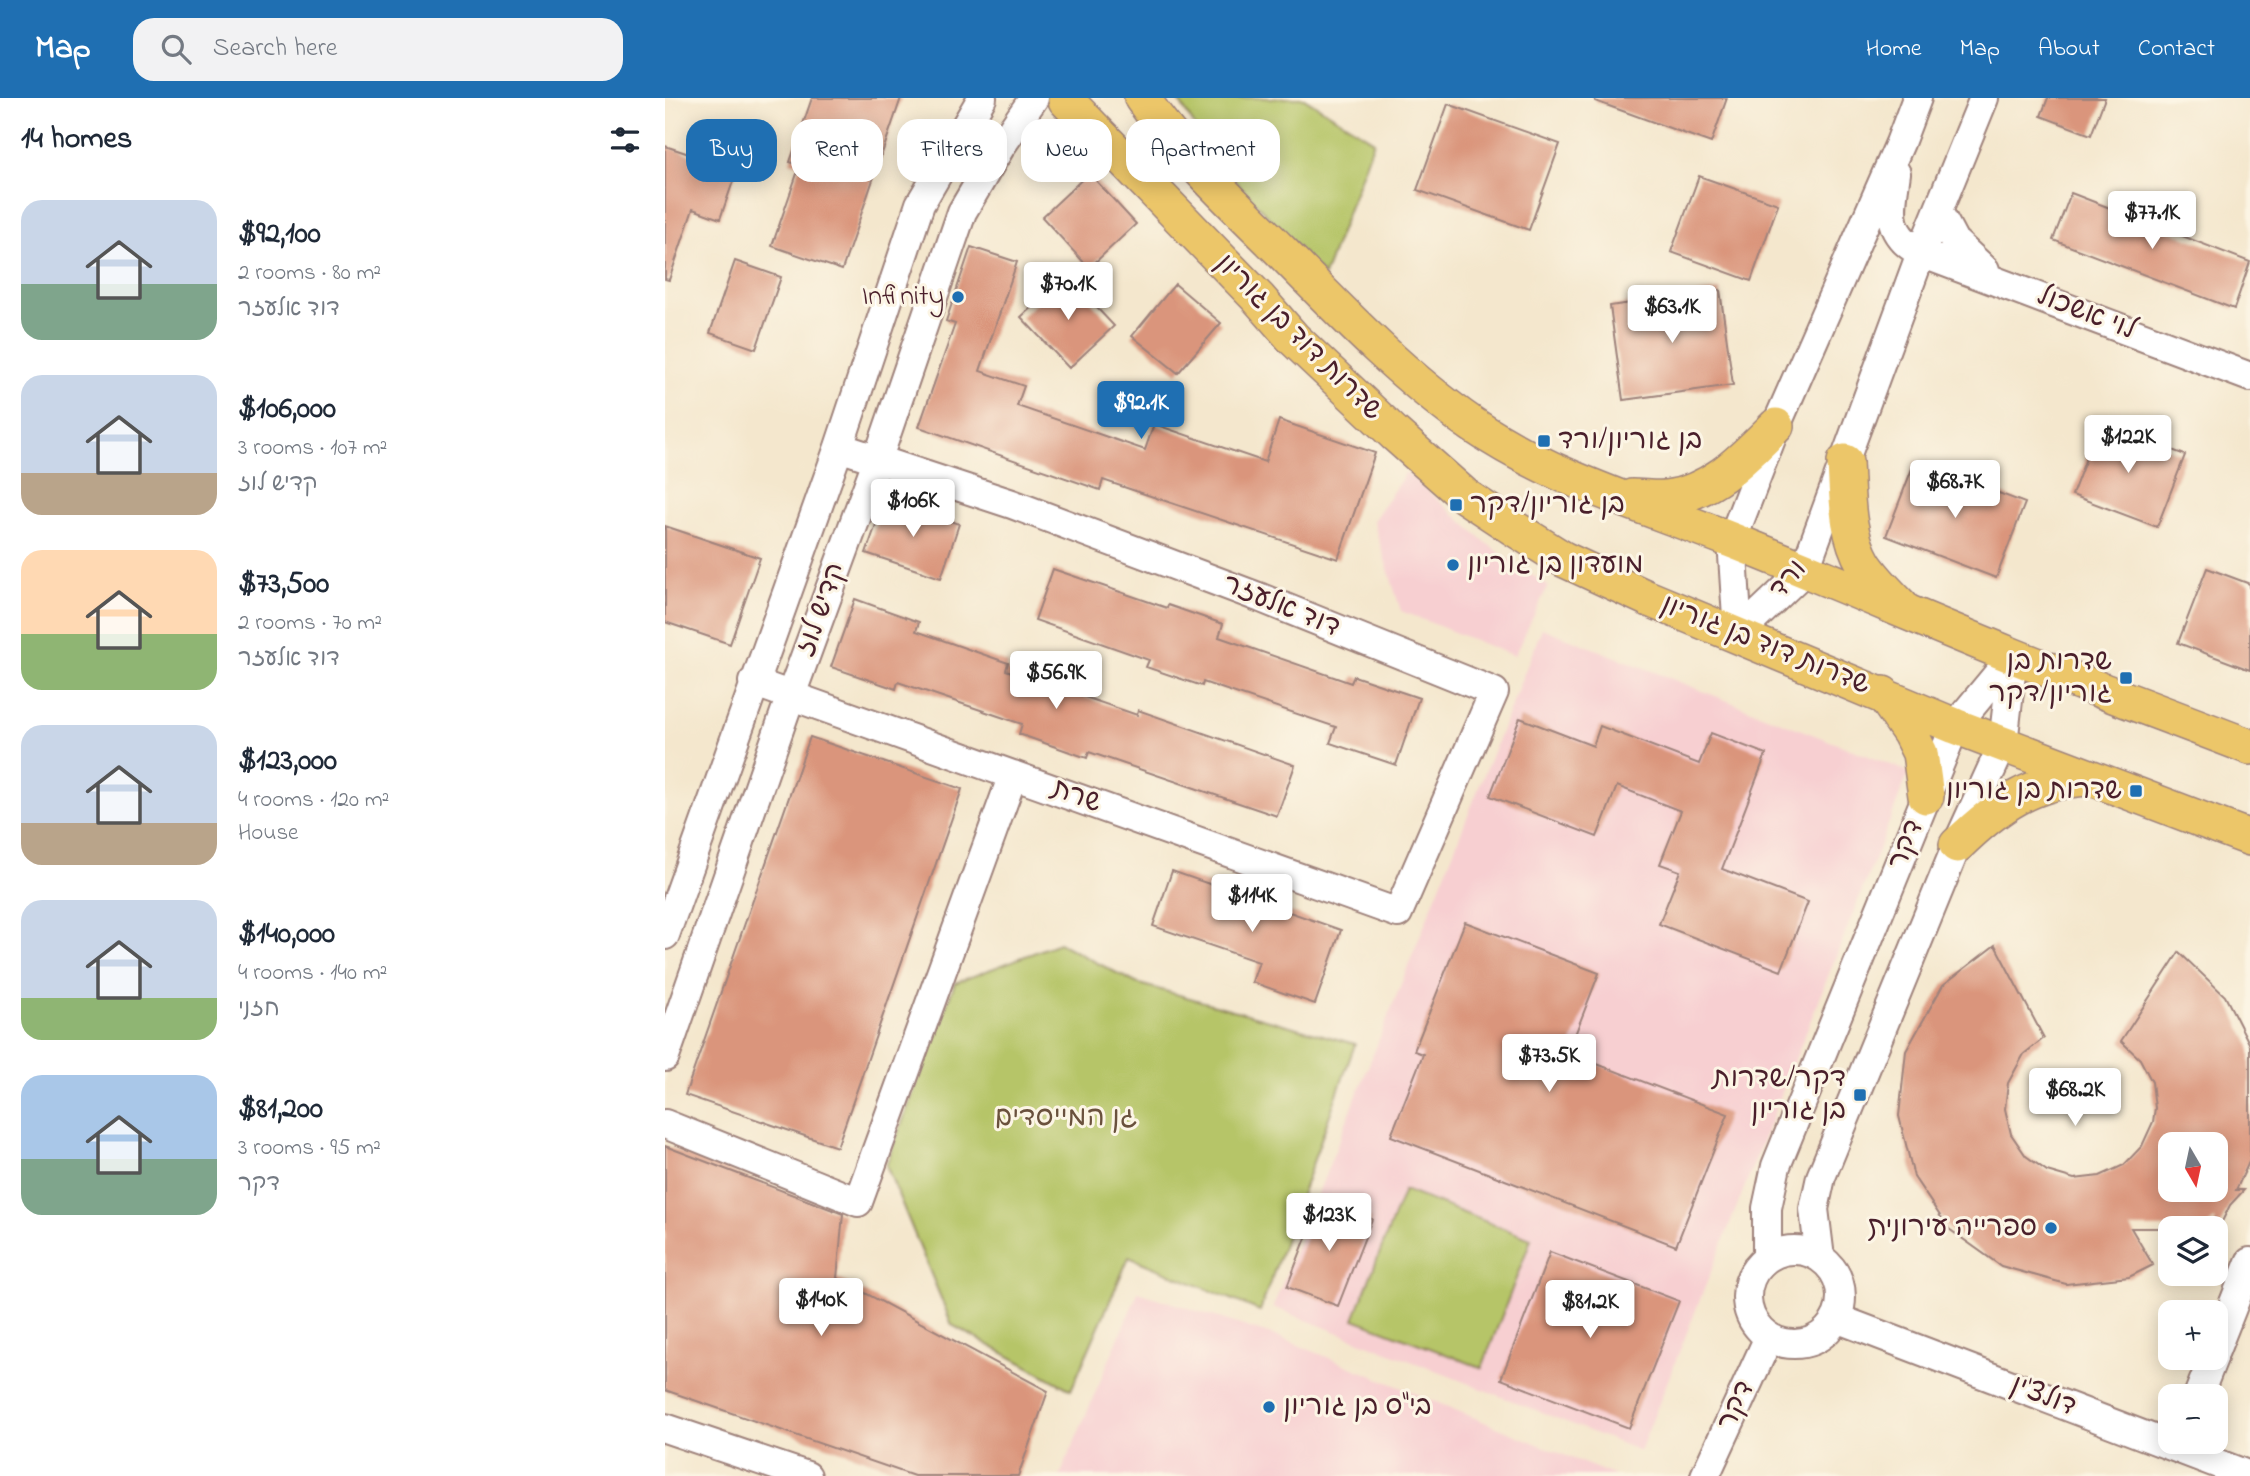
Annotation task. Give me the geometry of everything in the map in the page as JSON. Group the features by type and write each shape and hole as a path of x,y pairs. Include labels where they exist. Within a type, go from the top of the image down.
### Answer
{"main road":[{"name":"שדרות דוד בן גוריון","path":"1142,98 1160,125 1205,174 1322,293 1417,382 1474,426 1563,474 1615,496 1732,540 2013,656 2250,747"},
{"name":"שדרות דוד בן גוריון","path":"1058,99 1259,299 1293,338 1395,434 1465,496 1563,559 1647,598 1955,726 2250,838"},
{"path":"1615,496 1666,498 1707,484 1727,472 1776,426"},
{"path":"1845,462 1850,528 1857,549 1865,566 1905,611"},
{"path":"1883,694 1920,752 1926,796"},
{"path":"1957,845 1983,819 2035,787 2067,779 2094,778"}],"street":[{"name":"קדיש לוז","path":"665,935 839,447 920,204 982,98"},
{"name":"ורד","path":"1738,634 1732,540 1776,426 1900,143 1917,98"},
{"name":"ורד","path":"1738,634 1804,571 1921,253 1984,98"},
{"name":"קדיש לוז","path":"665,1057 791,695 877,461 962,212 1000,146 1058,99"},
{"path":"1900,143 1891,219 1899,237 1921,253"},
{"path":"1938,211 1954,242 1995,279"},
{"name":"לוי אשכול","path":"1921,253 2250,377"},
{"name":"דוד אלעזר","path":"839,447 1012,503 1261,598 1494,692 1398,913"},
{"name":"דקר","path":"1767,1258 1767,1208 1776,1166 1926,796 1955,726 2013,656"},
{"name":"דקר","path":"1820,1258 1814,1209 1821,1177 1957,845 2003,744 2013,656"},
{"name":"שרת","path":"753,682 1398,913"},
{"path":"665,1124 858,1202 1013,775"},
{"path":"1782,1251 1808,1252 1820,1258 1837,1278 1841,1292 1836,1318 1826,1331 1814,1340 1798,1344 1783,1343 1769,1337 1753,1320 1746,1298 1749,1282 1756,1268 1767,1258 1782,1251"},
{"path":"2228,1318 2250,1262"},
{"name":"דולצ'ין","path":"1836,1318 2158,1437"},
{"name":"דקר","path":"1705,1476 1769,1337"},
{"path":"665,1428 807,1476"},
{"name":"דולצ'ין","path":"2200,1454 2250,1476"}],"shaded area":[{"name":"מועדון בן גוריון","path":"1406,472 1489,545 1548,586 1514,656 1401,611 1373,521"},
{"path":"1542,628 1909,772 1640,1451 1273,1307"},
{"name":"בי\"ס בן גוריון","path":"1138,1292 1281,1338 1615,1476 1060,1476"}],"green space":[{"path":"1177,98 1304,98 1374,141 1324,276 1236,182 1280,182 1280,119 1190,119"},
{"name":"גן המייסדים","path":"1059,943 1136,983 1355,1044 1260,1311 1129,1257 1071,1390 952,1325 886,1165 955,983"},
{"path":"1404,1190 1531,1239 1482,1368 1354,1319"}],"building":[{"path":"812,98 901,98 883,150 883,119 805,119"},
{"path":"1595,98 1727,98 1711,143 1595,101"},
{"path":"2048,98 2105,98 2091,135 2041,116"},
{"path":"1448,104 1560,144 1529,230 1417,190"},
{"path":"665,146 686,153 686,182 733,182 720,219 693,209 669,280 665,279"},
{"path":"1699,176 1778,204 1751,281 1671,252"},
{"path":"794,182 872,182 842,270 772,246"},
{"path":"1079,182 1097,182 1136,224 1089,268 1042,217"},
{"path":"2071,193 2250,262 2234,309 2053,240"},
{"path":"971,247 1017,262 980,371 1024,386 1017,406 1145,450 1154,424 1265,462 1279,420 1375,453 1338,559 1103,480 1100,490 919,427 955,324 946,321"},
{"path":"735,261 781,277 756,349 710,333"},
{"path":"1066,275 1114,326 1069,368 1021,317"},
{"path":"1175,284 1221,323 1178,373 1132,336"},
{"path":"1720,290 1733,385 1623,400 1610,306"},
{"path":"2100,422 2185,455 2157,527 2072,495"},
{"path":"1915,461 2025,503 1996,578 1886,536"},
{"path":"885,499 959,524 941,578 866,553"},
{"path":"665,526 760,558 730,644 665,622"},
{"path":"2207,568 2250,584 2250,670 2178,643"},
{"path":"1053,569 1223,624 1219,637 1351,683 1354,676 1419,698 1396,765 1330,743 1336,727 1203,682 1202,686 1146,667 1149,660 1035,620"},
{"path":"855,599 919,622 916,631 1008,663 1006,670 1137,715 1138,710 1295,765 1277,816 1089,752 1087,758 1019,734 1022,724 898,682 896,689 831,667"},
{"path":"1520,718 1593,746 1600,726 1699,764 1711,733 1766,754 1722,869 1808,902 1781,971 1659,924 1680,871 1660,864 1681,811 1617,786 1597,837 1490,796"},
{"path":"810,737 962,789 837,1147 685,1095"},
{"path":"1172,871 1341,930 1315,1004 1252,982 1259,962 1153,926"},
{"path":"1465,922 1599,973 1568,1053 1728,1114 1676,1246 1391,1136 1423,1054 1414,1051"},
{"path":"1995,945 2044,1038 2024,1054 2008,1083 2005,1109 2011,1134 2026,1156 2047,1171 2074,1179 2100,1176 2124,1165 2142,1146 2153,1122 2155,1108 2152,1082 2140,1059 2121,1041 2179,952 2225,996 2250,1045 2250,1160 2236,1190 2244,1190 2230,1205 2225,1216 2158,1216 2158,1228 2131,1228 2153,1265 2129,1277 2066,1284 2001,1266 1949,1229 1914,1177 1899,1116 1906,1051 1943,985"},
{"path":"665,1146 843,1214 837,1278 1048,1391 1018,1476 914,1476 665,1390"},
{"path":"1321,1199 1372,1219 1338,1306 1287,1287"},
{"path":"1550,1252 1679,1301 1629,1428 1501,1379"}],"place":[{"name":"Infinity","path":"958,297"},
{"name":"בן גוריון/ורד","path":"1544,441"},
{"name":"בן גוריון/דקר","path":"1456,505"},
{"name":"מועדון בן גוריון","path":"1453,565"},
{"name":"שדרות בן גוריון/דקר","path":"2126,678"},
{"name":"שדרות בן גוריון","path":"2136,791"},
{"name":"דקר/שדרות בן גוריון","path":"1860,1095"},
{"name":"ספרייה עירונית","path":"2051,1228"},
{"name":"בי\"ס בן גוריון","path":"1269,1407"}]}
